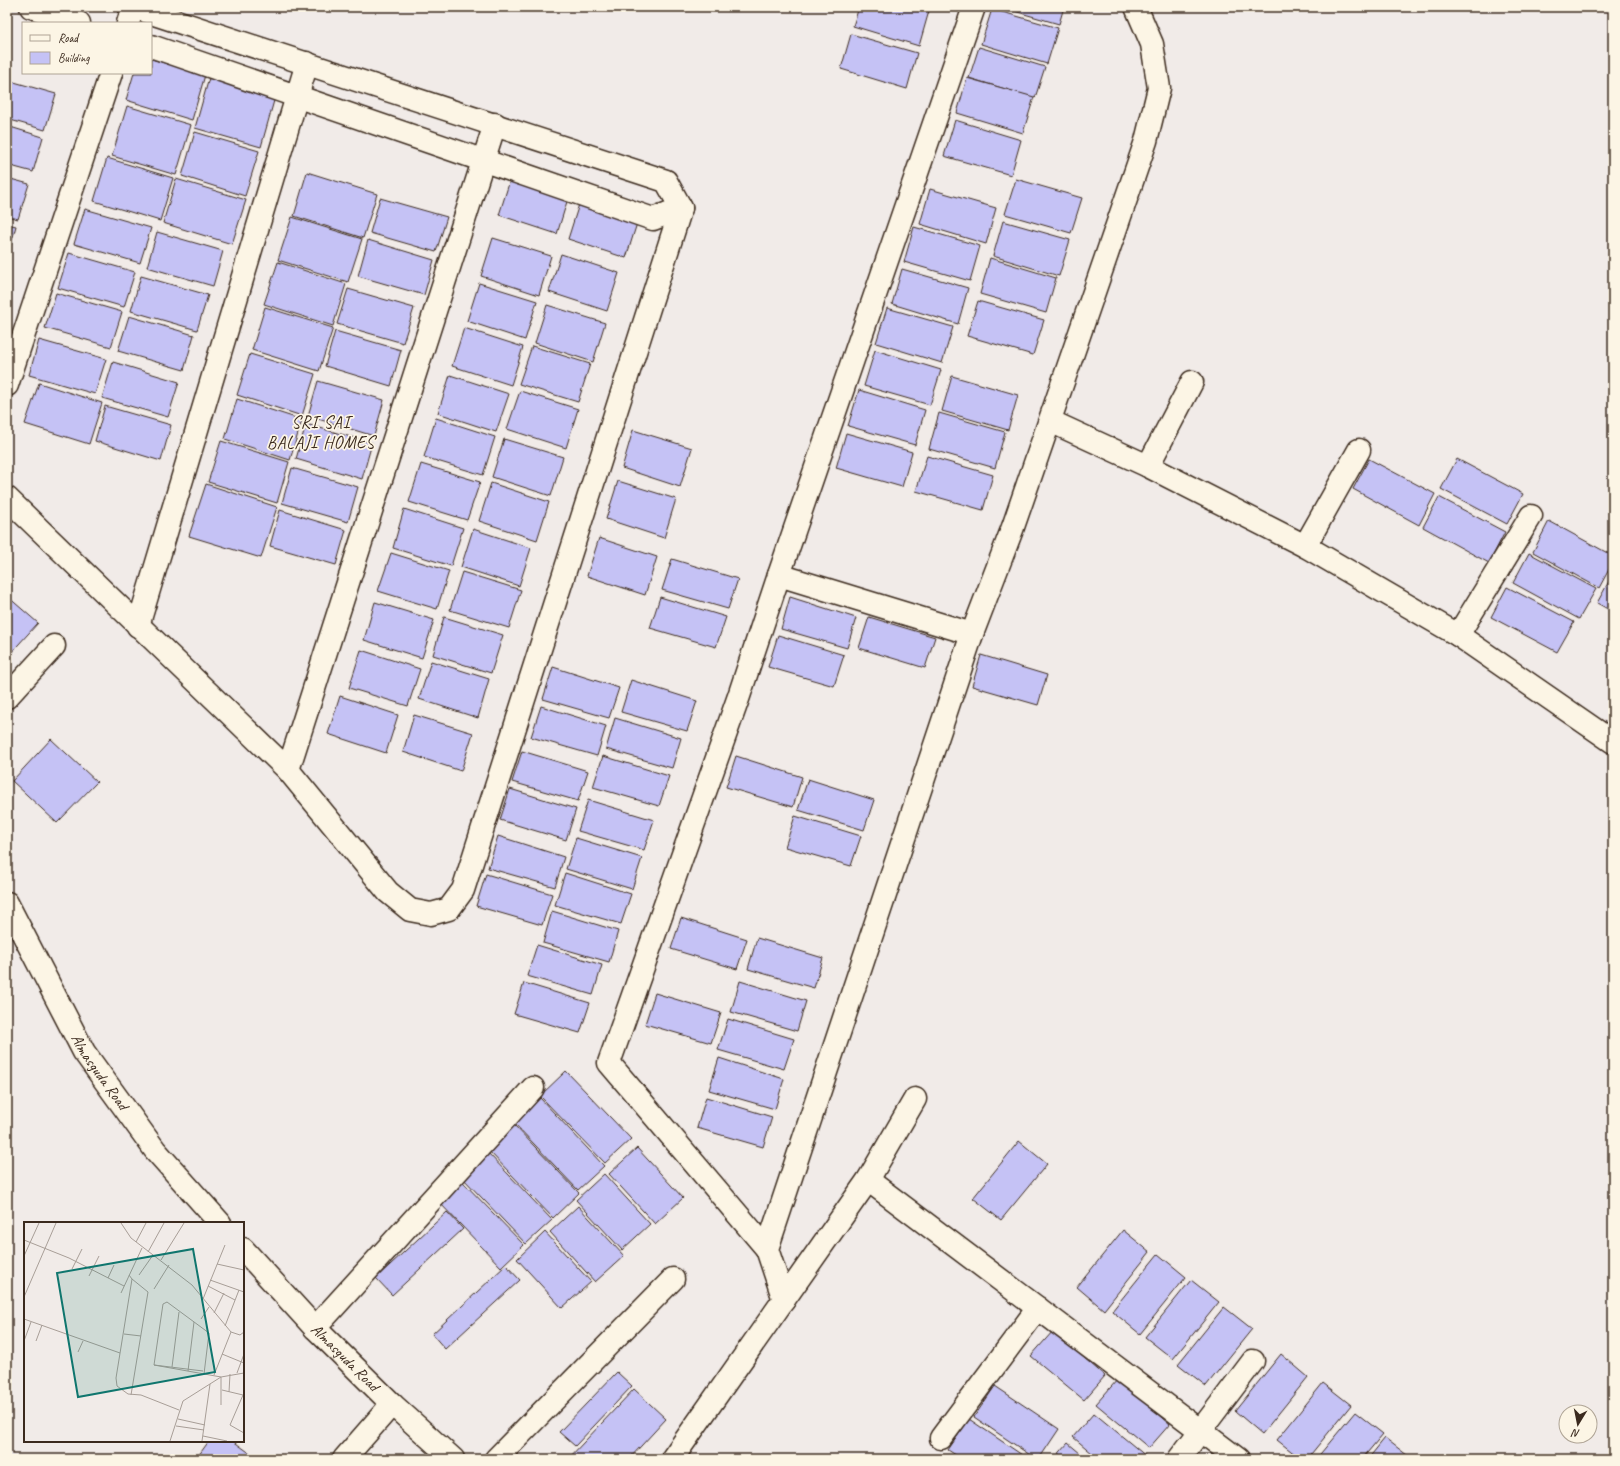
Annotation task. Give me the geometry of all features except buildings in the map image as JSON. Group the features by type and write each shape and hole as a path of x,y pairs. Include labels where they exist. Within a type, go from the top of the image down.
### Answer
{"street":[{"path":"31,7 76,22"},
{"path":"7,498 288,770 388,892 410,910 431,914 450,909 464,890 681,208 666,181 133,7 128,22"},
{"path":"784,1300 767,1248 610,1063 739,696 779,575 974,7"},
{"path":"767,1248 972,634 1013,527 1146,140 1158,88 1152,44 1136,7"},
{"path":"152,46 653,220 681,208"},
{"path":"138,626 307,63"},
{"path":"7,385 111,74"},
{"path":"288,770 495,124"},
{"path":"1148,466 1192,382"},
{"path":"1050,421 1148,466 1305,546 1458,635 1613,742"},
{"path":"1305,546 1358,450"},
{"path":"1458,635 1531,516"},
{"path":"779,575 972,634"},
{"path":"7,697 54,646"},
{"name":"Almasguda Road","path":"7,903 84,1052 155,1150 219,1222"},
{"path":"315,1328 533,1088"},
{"path":"672,1459 868,1180 915,1099"},
{"path":"868,1180 1238,1459"},
{"name":"Almasguda Road","path":"244,1250 315,1328 392,1404 453,1459"},
{"path":"496,1459 673,1279"},
{"path":"941,1438 1038,1308"},
{"path":"1179,1459 1253,1361"},
{"path":"344,1459 392,1404"}],"district":[{"name":"SRI SAI BALAJI HOMES","path":"321,432"}]}
